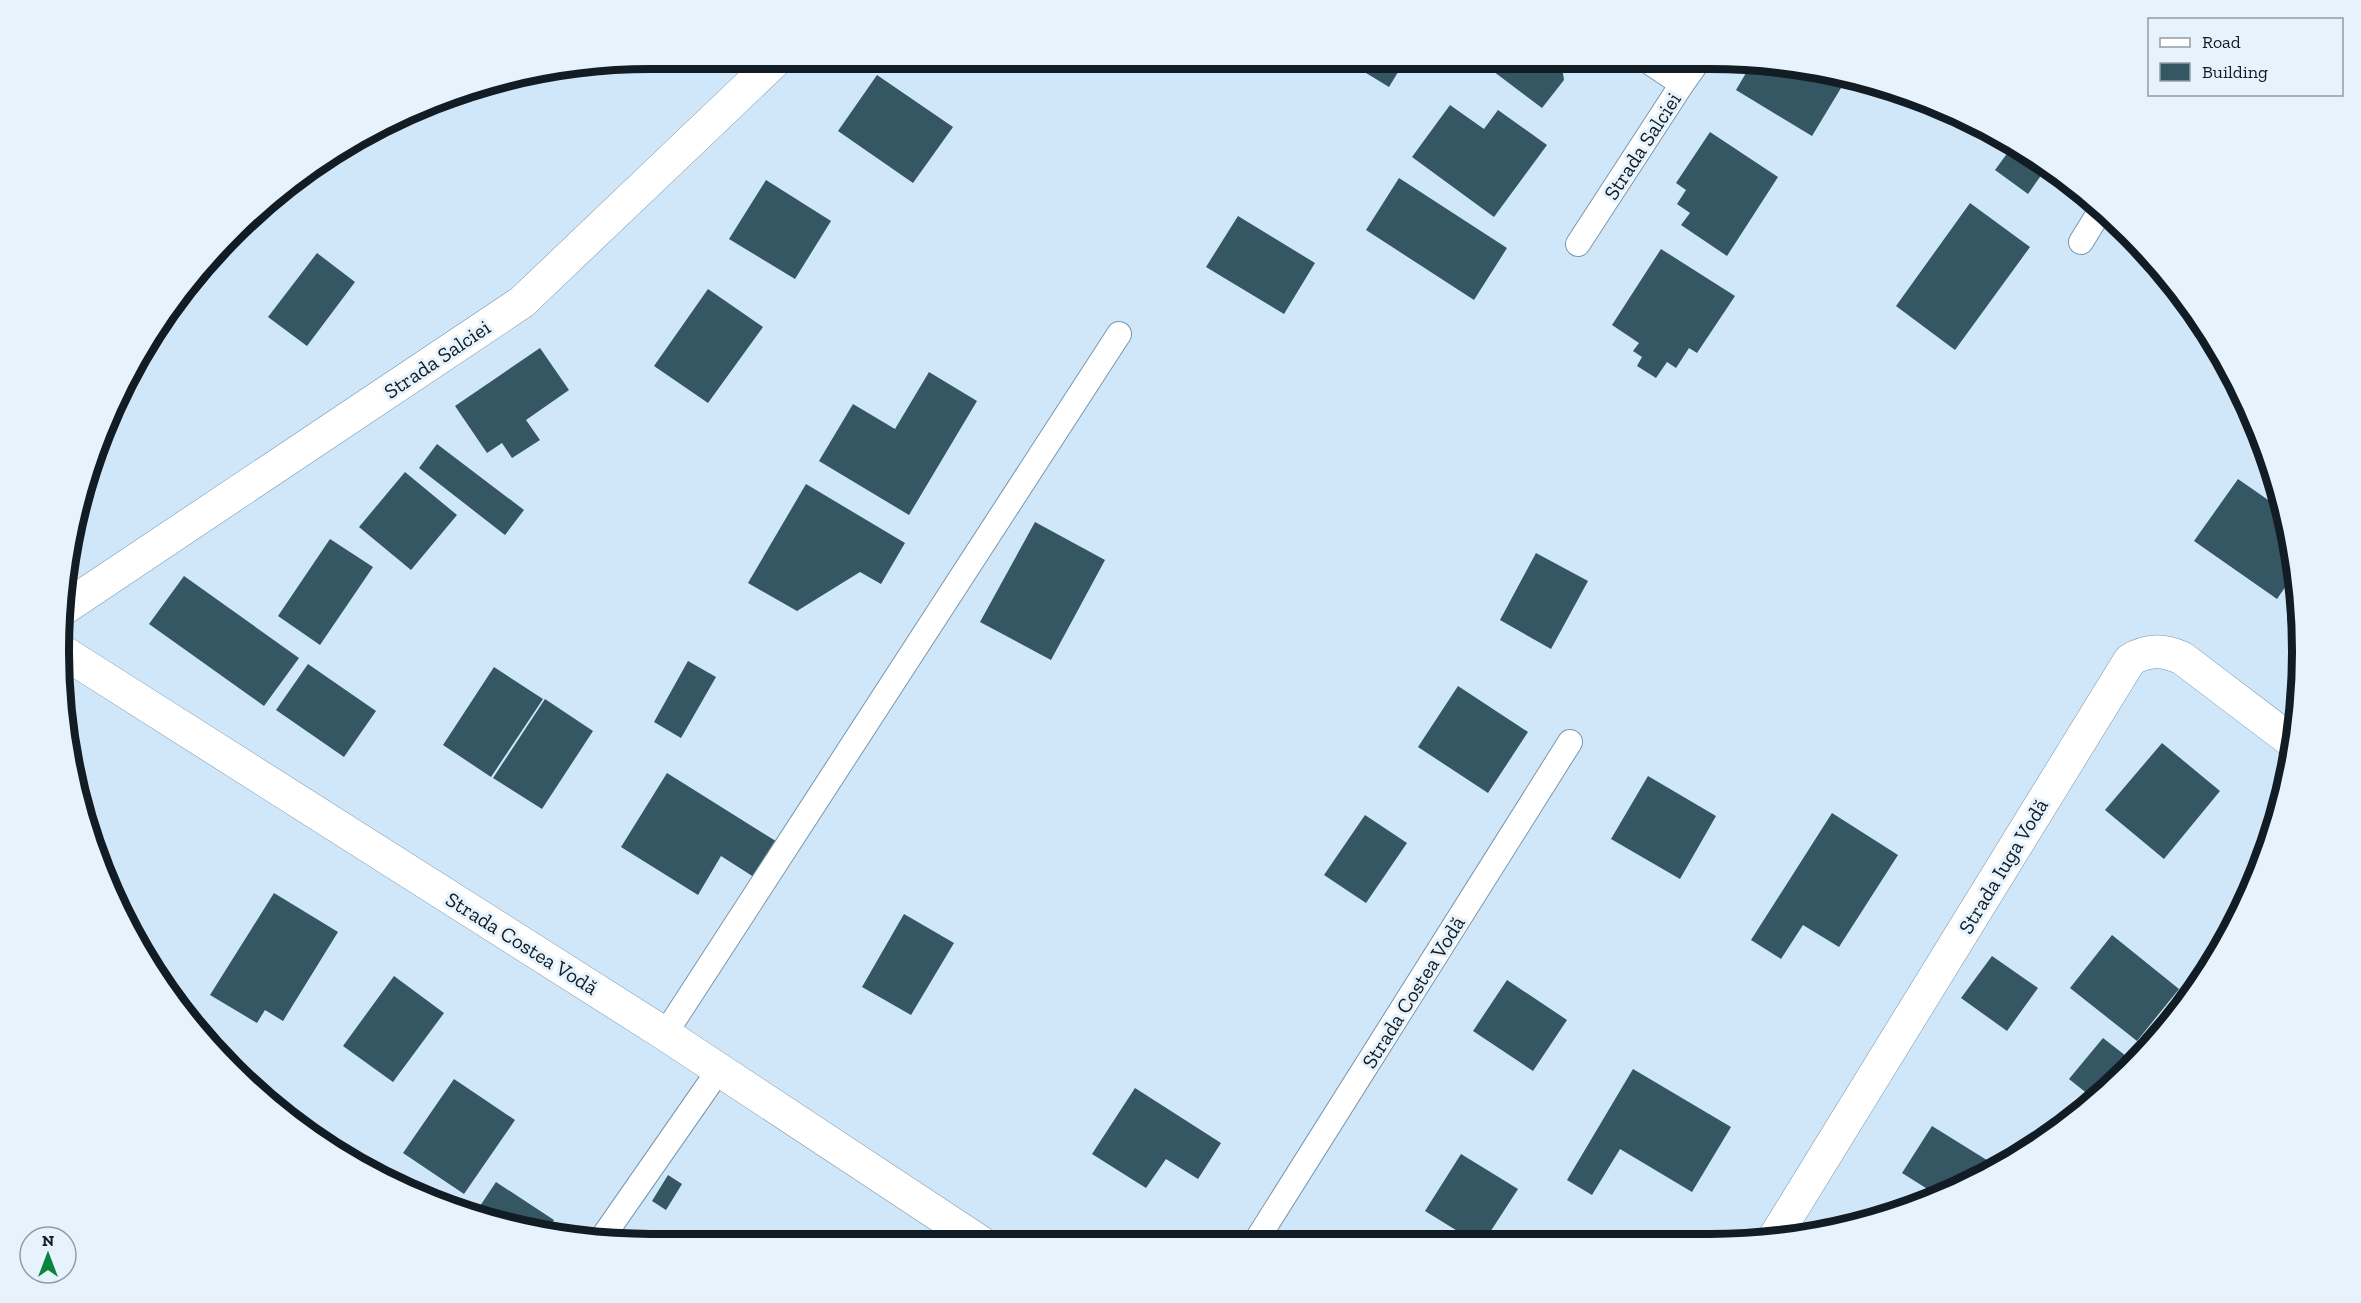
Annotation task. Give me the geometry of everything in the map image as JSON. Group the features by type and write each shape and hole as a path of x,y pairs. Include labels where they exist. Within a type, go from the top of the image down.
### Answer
{"street":[{"name":"Strada Salciei","path":"71,604 522,302 767,69"},
{"name":"Strada Iuga Vodă","path":"1779,1230 2130,660 2152,651 2166,651 2182,658 2286,737"},
{"name":"Strada Costea Vodă","path":"69,656 665,1034 968,1234"}],"lane":[{"name":"Strada Salciei","path":"1578,244 1682,84 1660,69"},
{"path":"1682,84 1693,69"},
{"path":"2081,242 2096,216"},
{"path":"665,1034 1119,334"},
{"name":"Strada Costea Vodă","path":"1260,1234 1570,742"},
{"path":"606,1232 719,1070"}],"building":[{"path":"1359,69 1400,69 1389,87"},
{"path":"1490,69 1562,69 1564,80 1542,108"},
{"path":"1748,70 1823,80 1841,88 1812,136 1736,90"},
{"path":"877,75 953,127 913,183 838,131"},
{"path":"1450,105 1484,129 1498,110 1547,145 1494,217 1412,157"},
{"path":"1710,132 1778,177 1727,256 1681,225 1690,213 1677,204 1686,190 1676,183"},
{"path":"2008,152 2042,174 2028,194 1995,170"},
{"path":"1399,178 1507,248 1474,300 1366,230"},
{"path":"766,180 831,221 795,279 729,239"},
{"path":"1970,203 2030,247 1955,350 1896,306"},
{"path":"1238,216 1315,263 1284,314 1206,267"},
{"path":"1661,249 1735,296 1697,353 1689,348 1676,368 1667,362 1656,378 1637,366 1642,357 1633,351 1639,343 1612,325"},
{"path":"317,253 355,282 307,346 268,317"},
{"path":"708,289 763,327 708,403 654,366"},
{"path":"540,348 569,390 526,420 540,440 512,458 502,443 487,453 455,406"},
{"path":"929,372 977,401 909,515 819,461 853,404 895,429"},
{"path":"437,444 524,510 505,535 419,468"},
{"path":"405,472 457,515 411,570 359,527"},
{"path":"2238,479 2272,503 2288,583 2277,599 2194,541"},
{"path":"806,484 905,543 881,584 860,572 797,611 748,583"},
{"path":"1035,522 1105,560 1051,660 980,622"},
{"path":"330,539 373,567 320,645 278,616"},
{"path":"1536,553 1588,581 1551,649 1500,620"},
{"path":"184,576 299,658 264,706 149,624"},
{"path":"688,661 716,677 681,738 654,722"},
{"path":"308,664 376,711 344,757 276,710"},
{"path":"494,667 543,699 491,777 443,745"},
{"path":"1458,686 1528,732 1488,793 1418,747"},
{"path":"545,699 593,731 542,809 493,778"},
{"path":"2162,743 2220,791 2164,859 2105,810"},
{"path":"667,773 779,843 757,879 721,856 698,895 621,847"},
{"path":"1648,776 1716,816 1680,879 1611,839"},
{"path":"1832,813 1898,855 1839,947 1803,925 1781,959 1751,940"},
{"path":"1365,815 1407,843 1366,903 1324,875"},
{"path":"274,893 338,932 283,1021 265,1010 257,1023 210,995"},
{"path":"904,914 954,943 911,1015 862,987"},
{"path":"2112,935 2179,989 2137,1041 2070,988"},
{"path":"1992,956 2038,988 2007,1031 1961,998"},
{"path":"394,976 444,1013 393,1082 343,1046"},
{"path":"1507,980 1567,1020 1533,1071 1473,1031"},
{"path":"2103,1038 2127,1057 2088,1094 2069,1079"},
{"path":"1633,1069 1731,1127 1692,1192 1620,1149 1592,1195 1567,1180"},
{"path":"454,1079 515,1120 464,1194 403,1153"},
{"path":"1135,1088 1221,1143 1198,1179 1166,1159 1146,1188 1092,1154"},
{"path":"1932,1126 1990,1162 1930,1191 1902,1173"},
{"path":"1461,1154 1518,1189 1489,1234 1462,1234 1425,1211"},
{"path":"668,1175 682,1184 666,1210 652,1201"},
{"path":"496,1182 554,1220 551,1225 538,1223 479,1207"}]}
